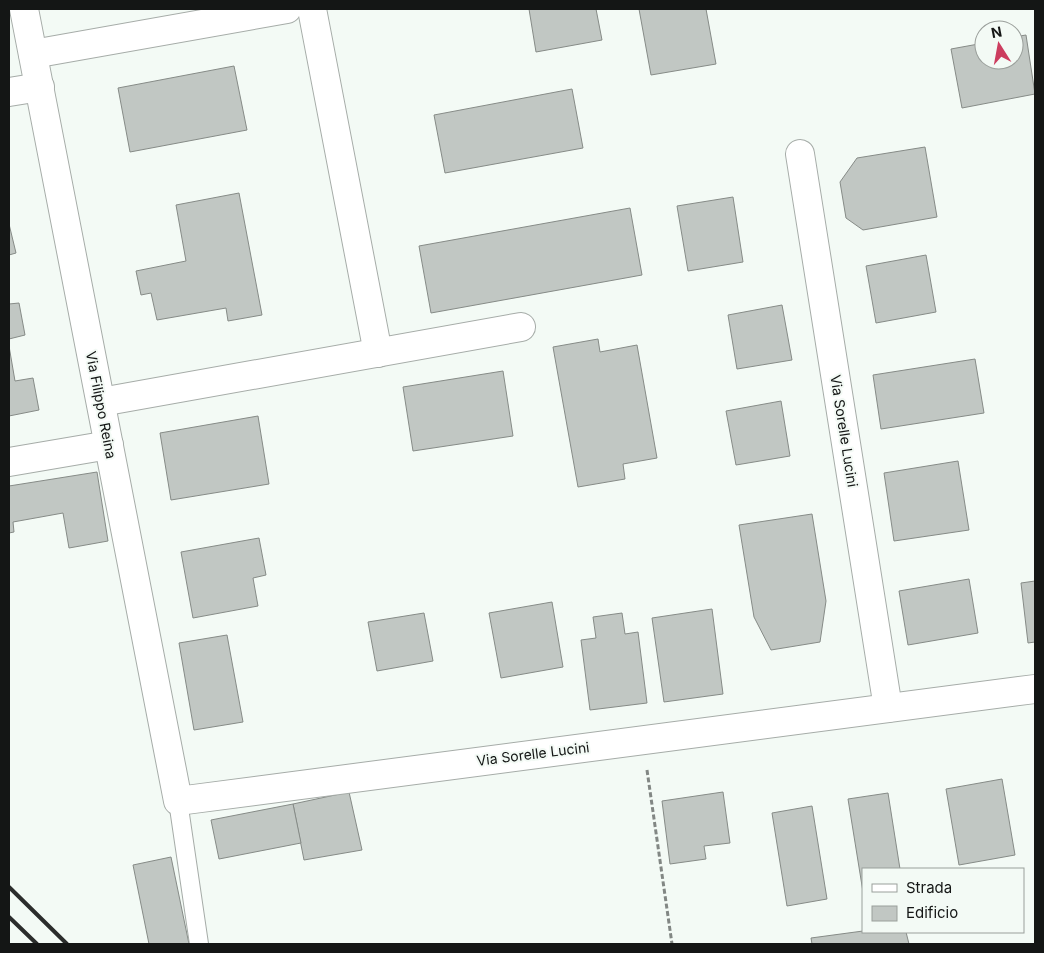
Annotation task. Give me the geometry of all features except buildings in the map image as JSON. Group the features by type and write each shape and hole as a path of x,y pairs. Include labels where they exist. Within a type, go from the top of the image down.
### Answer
{"street":[{"name":"Via Filippo Reina","path":"24,9 178,801"},
{"path":"33,54 287,9"},
{"path":"312,9 378,353"},
{"path":"9,92 40,87"},
{"name":"Via Sorelle Lucini","path":"800,154 888,708"},
{"path":"101,402 521,327"},
{"path":"9,462 109,445"},
{"name":"Via Sorelle Lucini","path":"178,801 1035,689"}],"lane":[{"path":"178,801 199,944"}],"path":[{"path":"642,740 672,944"}],"railway":[{"path":"9,887 67,944"},
{"path":"9,917 37,944"}]}
